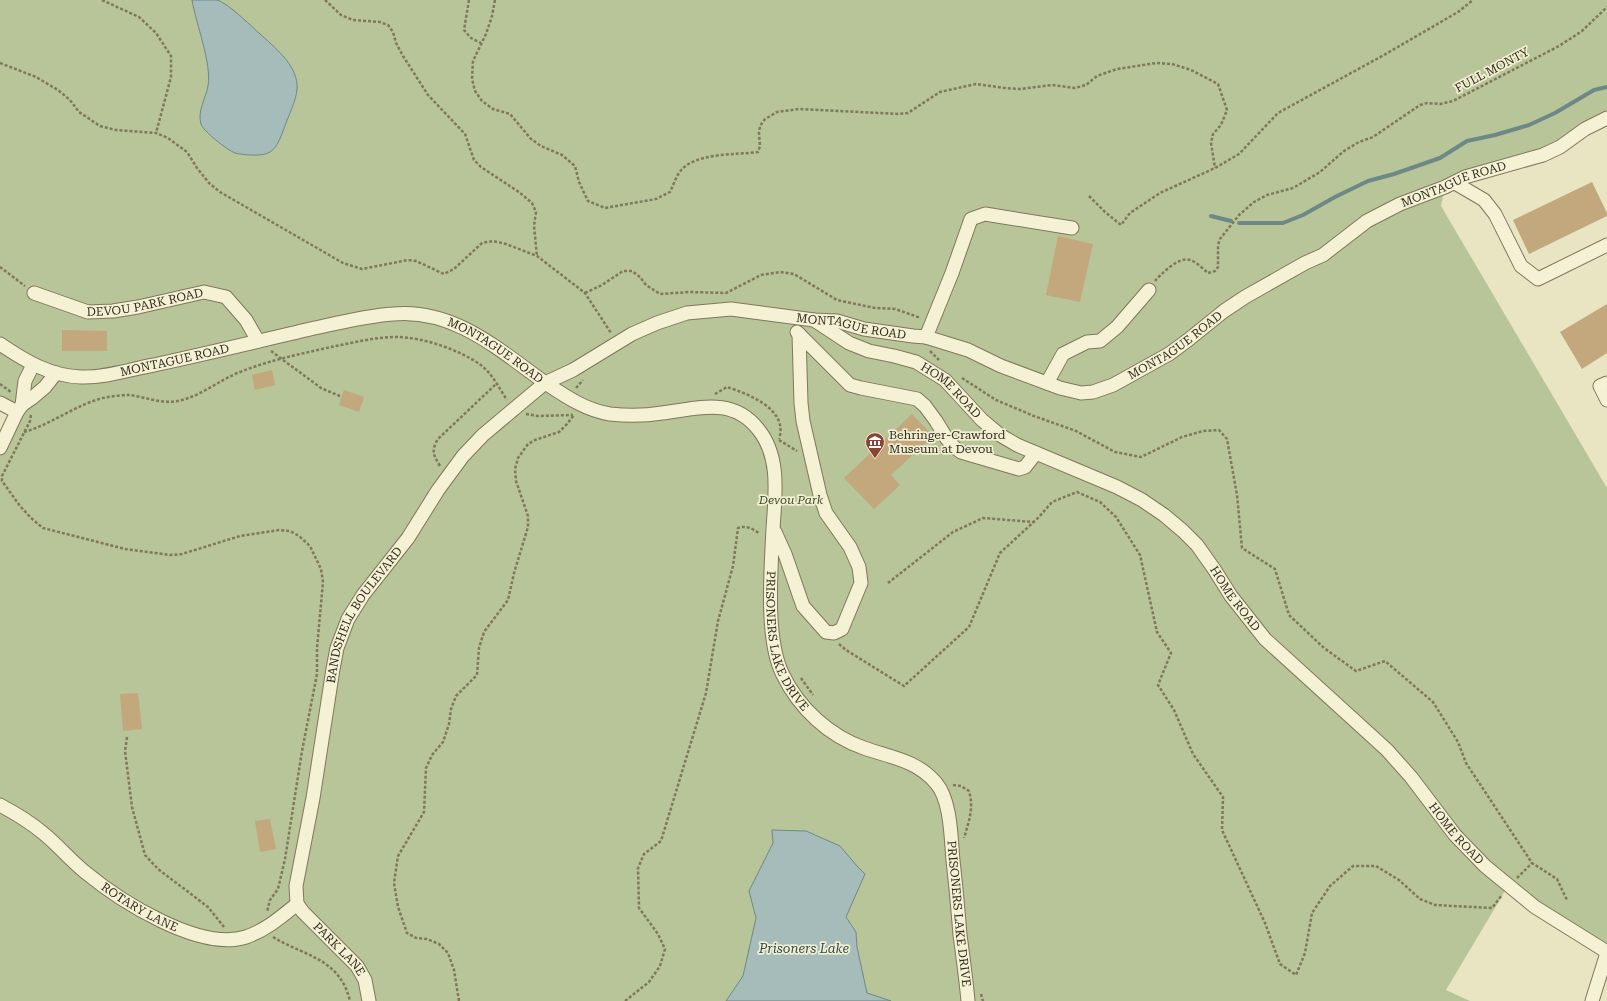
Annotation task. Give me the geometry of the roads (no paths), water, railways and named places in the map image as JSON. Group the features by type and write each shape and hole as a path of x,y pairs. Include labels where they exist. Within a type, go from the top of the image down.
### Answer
{"street":[{"name":"MONTAGUE ROAD","path":"0,344 33,365 56,373 82,377 99,376 183,359 343,322 391,314 408,313 434,316 452,322 477,334 545,383 573,370 632,334 657,323 687,313 731,309 814,320 837,321 864,328 926,337 968,350 1001,366 1060,388 1082,393 1093,392 1113,385 1168,354 1224,311 1305,263 1323,255 1367,221 1400,204 1455,183 1465,177 1544,155 1560,147 1585,129 1607,118"},
{"path":"1455,183 1484,200 1495,214 1521,266 1538,279 1607,245"},
{"path":"926,337 952,273 971,219 984,214 1072,228"},
{"path":"1047,383 1063,354 1087,342 1100,341 1117,327 1149,290"},
{"name":"DEVOU PARK ROAD","path":"34,294 88,312 113,311 138,307 204,292 226,297 246,320 258,341"},
{"path":"780,316 792,325 799,334 850,385 917,399 925,406 947,439 961,452 1019,469 1025,467 1036,453"},
{"name":"HOME ROAD","path":"814,320 849,343 868,351 916,362 945,380 982,420 1000,435 1017,445 1117,487 1142,500 1183,531 1197,545 1231,596 1265,640 1387,750 1411,777 1455,836 1485,866 1534,907 1607,952 1592,1001"},
{"path":"773,528 785,554 803,606 826,632 834,633 842,629 861,582 859,567 850,547 826,513 820,496 803,421 799,334"},
{"path":"0,448 20,408 26,381 33,365"},
{"path":"20,408 45,387 56,373"},
{"name":"PRISONERS LAKE DRIVE","path":"545,383 577,403 608,413 637,416 713,406 742,414 758,428 772,456 776,491 772,547 772,622 774,650 782,674 794,695 817,720 835,734 860,747 910,762 922,769 936,783 942,792 946,806 950,834 968,1001"},
{"name":"BANDSHELL BOULEVARD","path":"297,904 296,886 313,798 333,669 337,648 348,619 363,595 408,538 438,490 463,456 483,435 545,383"},
{"path":"1607,383 1600,386 1607,400"},
{"path":"0,403 20,408"},
{"name":"ROTARY LANE","path":"0,805 22,817 43,832 84,871 109,890 158,918 192,933 214,939 235,939 246,937 268,927 297,904"},
{"name":"PARK LANE","path":"297,904 303,912 357,966 366,980 370,1001"}],"water":[{"path":"192,0 216,0 232,9 278,51 290,65 294,73 297,81 297,89 294,102 280,139 276,146 267,154 248,155 235,153 216,140 201,124 200,114 207,91 209,77 206,55"},
{"name":"Prisoners Lake","path":"772,830 806,831 840,846 865,874 846,917 856,932 857,947 867,993 891,1001 726,1001 743,976 756,918 749,891 773,843"}],"waterway":[{"path":"1239,223 1283,223 1303,215 1368,181 1394,174 1440,158 1467,141 1529,125 1555,113 1594,90 1607,87"},
{"path":"1211,216 1231,221"}],"place":[{"name":"Behringer-Crawford Museum at Devou","path":"875,459"}],"park label":[{"name":"Devou Park","path":"791,500"}]}
